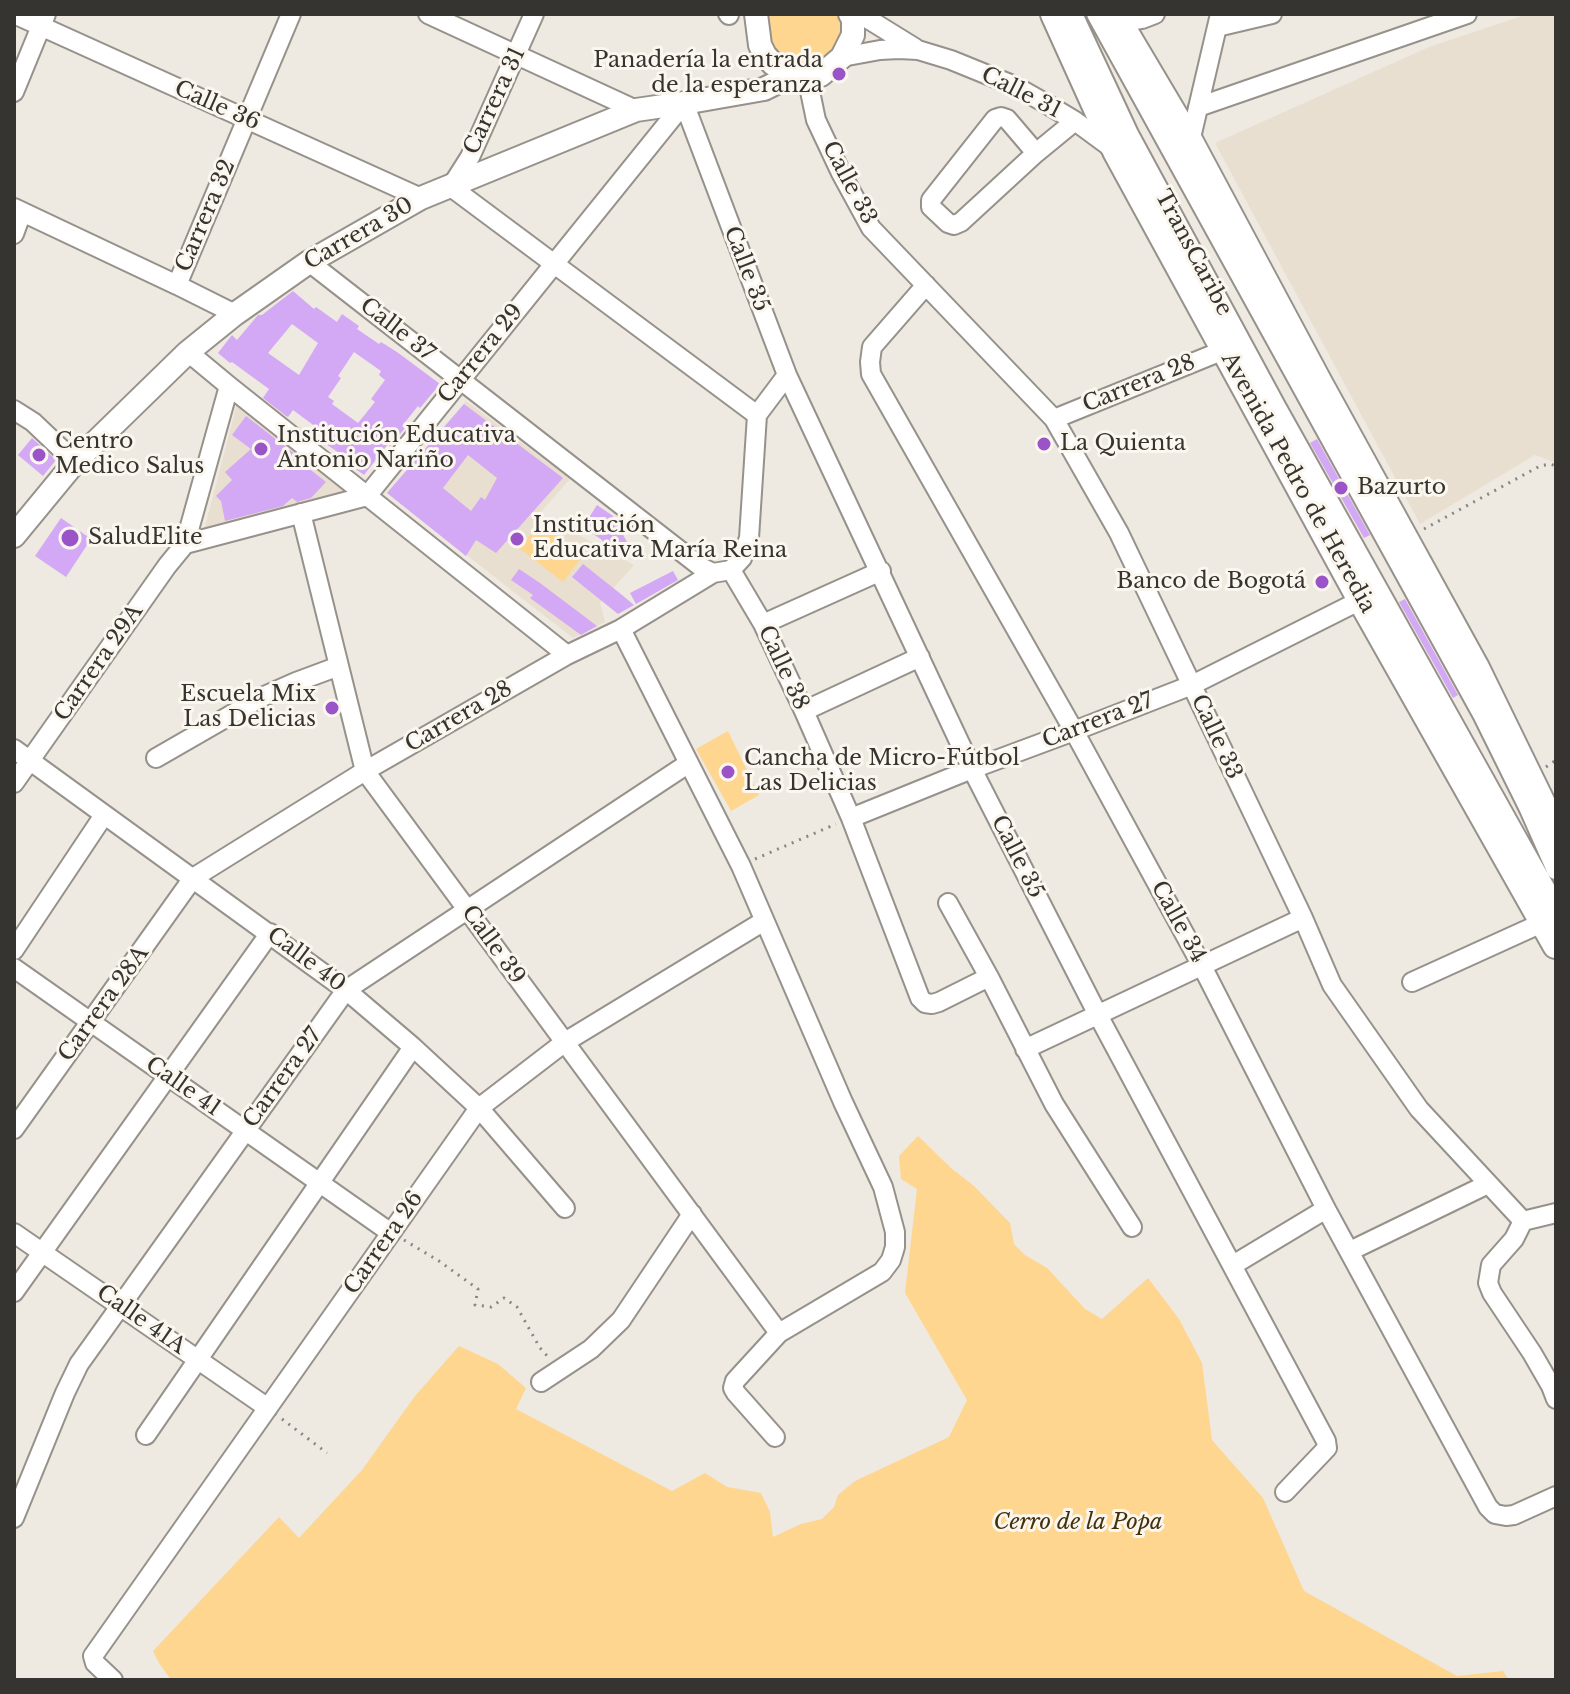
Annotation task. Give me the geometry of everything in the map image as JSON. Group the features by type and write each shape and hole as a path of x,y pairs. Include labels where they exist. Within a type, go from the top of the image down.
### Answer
{"highway":[{"name":"Avenida Pedro de Heredia","path":"1054,14 1116,151 1224,350 1361,600 1552,925"},
{"path":"1110,17 1190,142 1481,678 1556,832"}],"main road":[{"path":"756,14 760,45 765,55 785,71 807,77 821,75 842,57 853,35 850,14"},
{"name":"Carrera 30","path":"14,536 75,462 188,352 235,314 309,262 421,198 636,110 772,87 785,71"}],"street":[{"name":"Calle 36","path":"14,14 43,20 247,120 421,198"},
{"name":"Carrera 32","path":"177,285 291,14"},
{"path":"428,14 636,110"},
{"name":"Carrera 31","path":"451,187 470,157 534,14"},
{"name":"Calle 31","path":"860,14 918,50 1015,86 1075,121 1116,151"},
{"name":"TransCaribe","path":"1073,14 1136,147 1552,925"},
{"path":"1110,17 1142,19 1155,14"},
{"path":"1190,142 1218,20 1272,14"},
{"path":"1198,107 1467,14"},
{"name":"TransCaribe","path":"1110,17 1477,705 1556,870"},
{"path":"14,92 43,20"},
{"name":"Calle 31","path":"842,57 880,50 918,50"},
{"name":"Calle 33","path":"807,77 816,120 871,228 1054,419 1119,533 1332,985 1419,1109 1523,1221"},
{"name":"Carrera 29","path":"367,496 684,103"},
{"name":"Calle 35","path":"684,103 787,375 972,769 1098,1015 1326,1441 1327,1448 1323,1453 1285,1492"},
{"path":"1036,153 1007,119 995,119 931,200 931,207 948,223 954,225 961,222 1075,121"},
{"path":"451,187 757,415"},
{"path":"14,234 18,210 235,314"},
{"name":"Calle 37","path":"309,262 701,567 722,572"},
{"name":"Calle 34","path":"926,285 872,347 871,374 1074,731 1202,966 1326,1209 1488,1507 1495,1514 1514,1515 1556,1496"},
{"name":"Carrera 28","path":"1054,419 1224,350"},
{"path":"188,352 567,655"},
{"path":"722,572 742,558 749,538 757,415 787,375"},
{"path":"185,544 229,386"},
{"path":"14,410 33,422 75,462"},
{"path":"185,544 367,496"},
{"name":"Calle 39","path":"301,513 365,771 779,1333"},
{"name":"Carrera 29A","path":"14,783 185,544"},
{"path":"763,624 881,571"},
{"name":"Carrera 28","path":"193,878 365,771 567,655 621,629 722,572"},
{"name":"Calle 38","path":"722,572 763,624 804,711 851,818 920,998 925,1003 939,1002 989,977"},
{"name":"Carrera 27","path":"851,818 1192,685 1361,600"},
{"path":"621,629 741,866 883,1187 895,1232 891,1260 882,1272 779,1333 735,1381 733,1388 775,1437"},
{"path":"804,711 920,657"},
{"path":"156,758 262,697 339,666"},
{"name":"Calle 40","path":"14,749 346,990 479,1108 565,1208"},
{"name":"Carrera 27","path":"14,1518 79,1364 346,990 689,763"},
{"path":"14,950 104,815"},
{"name":"Carrera 28A","path":"14,1129 193,878"},
{"path":"948,903 1054,1104 1132,1227"},
{"path":"1025,1049 1303,918"},
{"name":"Carrera 26","path":"113,1680 95,1663 93,1656 479,1108 565,1042 764,921"},
{"path":"1412,982 1552,925"},
{"path":"14,1292 270,933"},
{"name":"Calle 41","path":"14,968 391,1233"},
{"path":"146,1435 413,1047"},
{"path":"1350,1251 1488,1184"},
{"path":"1233,1265 1326,1209"},
{"path":"1556,1213 1523,1221 1514,1239 1491,1265 1488,1283 1532,1353 1556,1399"},
{"path":"541,1382 591,1349 621,1320 692,1214"},
{"name":"Calle 41A","path":"14,1233 268,1408"}],"path":[{"path":"1405,540 1540,466 1556,466"},
{"path":"741,866 851,818"},
{"path":"391,1233 439,1261 478,1289 475,1305 491,1307 504,1298 517,1307 540,1348 561,1368"},
{"path":"268,1408 327,1453"}],"shaded area":[{"path":"1528,14 1556,14 1556,463 1535,455 1420,524 1215,143 1429,47"},
{"name":"Institución Educativa Antonio Nariño","path":"238,400 354,497 203,534"},
{"name":"Institución Educativa María Reina","path":"466,401 570,479 539,514 634,565 600,603 605,622 573,638 387,493"}],"green space":[{"path":"768,14 838,14 843,19 843,35 826,61 812,66 794,64 777,52 772,43"},
{"path":"539,523 583,556 563,582 520,549"},
{"name":"Cancha de Micro-Fútbol Las Delicias","path":"728,731 759,795 731,811 696,749"},
{"name":"Cerro de la Popa","path":"918,1136 1010,1223 1014,1244 1025,1255 1047,1268 1085,1309 1102,1319 1148,1278 1179,1319 1202,1363 1212,1440 1263,1498 1304,1591 1457,1676 1503,1671 1509,1680 171,1680 153,1651 279,1517 299,1538 362,1470 415,1396 459,1346 498,1364 526,1388 516,1409 672,1491 705,1473 727,1487 761,1493 770,1512 773,1537 801,1524 822,1519 834,1507 838,1495 855,1481 949,1437 967,1400 905,1293 917,1189 901,1179 899,1156"}],"building":[{"path":"293,291 314,309 316,307 337,322 342,314 359,326 357,329 397,352 440,384 420,408 418,406 402,426 405,428 364,475 326,444 329,440 314,429 316,427 293,410 286,416 263,398 269,389 218,353 232,335 237,340 258,315","holes":["292,324 318,343 299,375 268,353","354,352 381,371 379,375 385,380 371,399 375,402 358,423 332,404 334,401 328,397"]},
{"path":"464,404 563,478 496,553 476,540 466,556 387,493","holes":["468,455 497,478 485,500 481,497 471,511 443,488"]},
{"name":"Institución Educativa Antonio Nariño","path":"246,416 326,482 311,498 297,502 292,498 283,506 225,521 221,501 216,496 232,480 225,472 251,449 232,435"},
{"name":"Centro Medico Salus","path":"32,438 56,460 43,476 18,455"},
{"path":"1317,439 1370,535 1364,538 1310,443"},
{"path":"597,505 613,516 628,544 610,554 602,540 583,527"},
{"path":"61,518 91,539 66,577 35,556"},
{"path":"583,564 634,605 618,614 572,577"},
{"path":"519,569 597,626 581,635 530,598 533,595 511,580"},
{"path":"673,571 678,580 636,604 630,593"},
{"path":"1405,599 1458,695 1453,698 1399,602"}],"place":[{"name":"Panadería la entrada de la esperanza","path":"839,74"},
{"name":"La Quienta","path":"1044,444"},
{"name":"Institución Educativa Antonio Nariño","path":"261,449"},
{"name":"Centro Medico Salus","path":"39,455"},
{"name":"Bazurto","path":"1341,488"},
{"name":"SaludElite","path":"70,538"},
{"name":"Institución Educativa María Reina","path":"517,539"},
{"name":"Banco de Bogotá","path":"1322,582"},
{"name":"Escuela Mix Las Delicias","path":"332,708"},
{"name":"Cancha de Micro-Fútbol Las Delicias","path":"728,772"}]}
